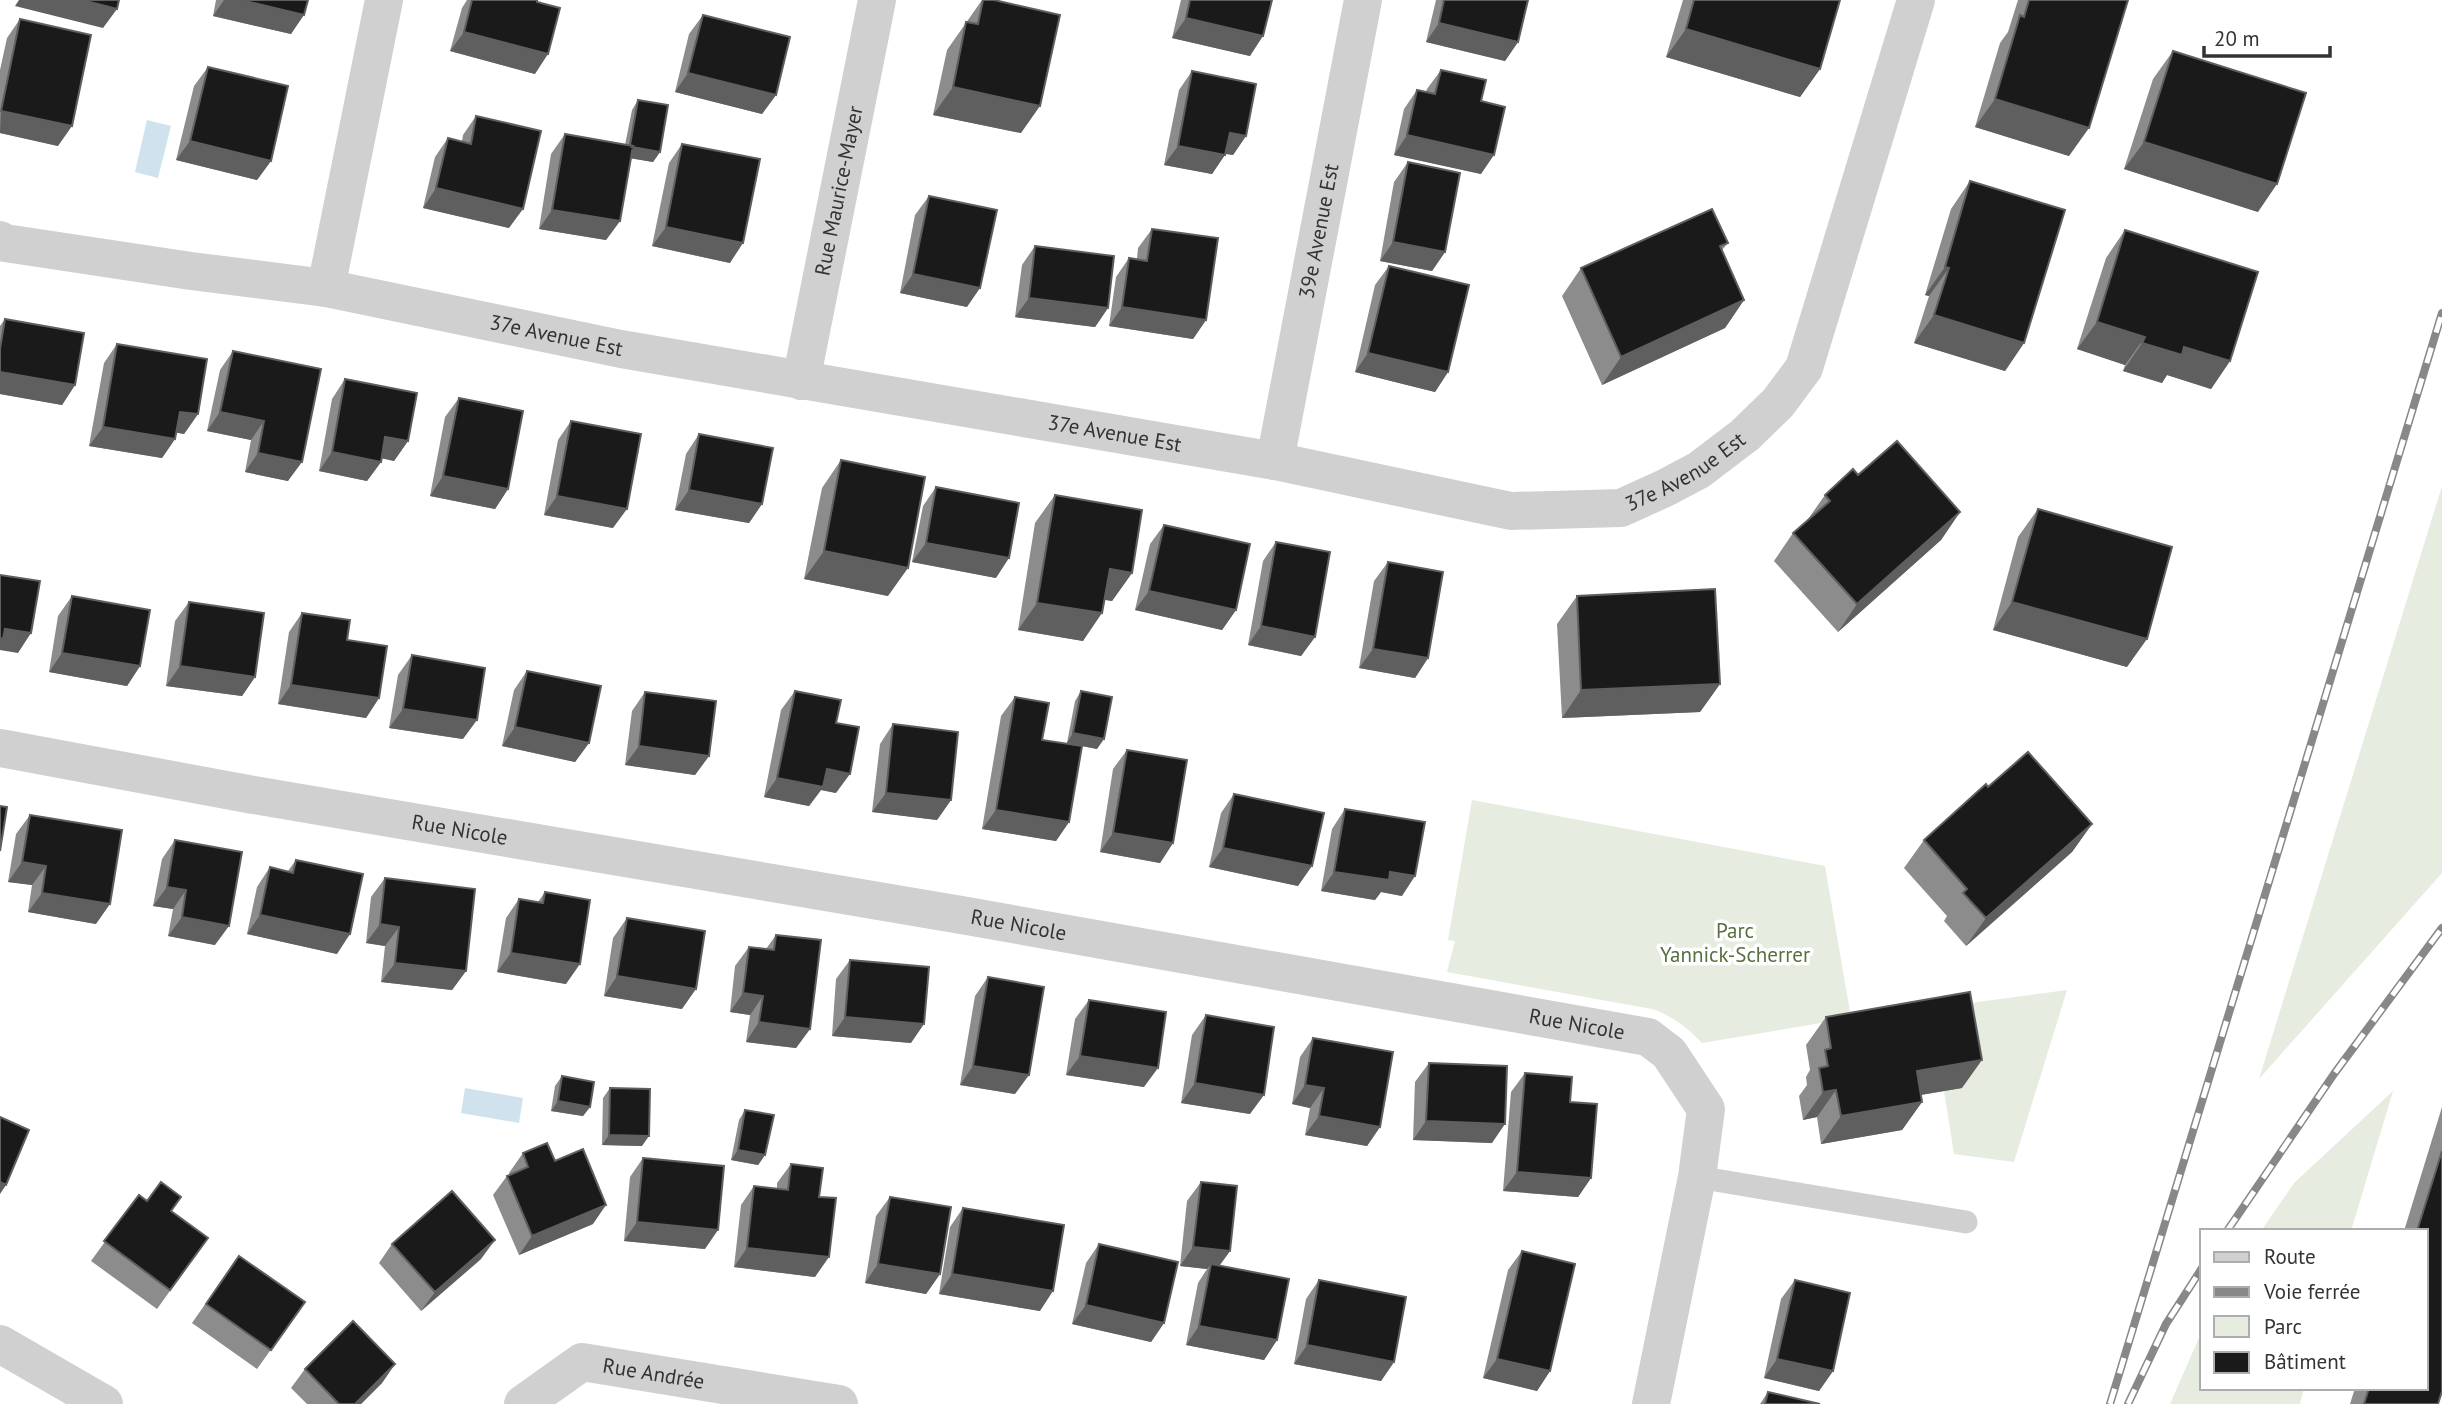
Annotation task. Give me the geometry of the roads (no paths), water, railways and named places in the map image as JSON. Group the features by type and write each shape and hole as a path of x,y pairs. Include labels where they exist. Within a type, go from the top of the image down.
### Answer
{"street":[{"path":"326,288 384,0"},
{"name":"Rue Maurice-Mayer","path":"801,381 877,0"},
{"name":"39e Avenue Est","path":"1275,461 1363,0"},
{"name":"37e Avenue Est","path":"0,240 5,243 191,271 326,288 621,349 1275,461 1511,511 1621,508 1699,470 1745,435 1778,402 1804,368 1916,0"},
{"name":"Rue Nicole","path":"0,748 248,794 967,916 1648,1037 1669,1053 1706,1109 1697,1177 1651,1404"},
{"path":"0,1345 104,1404"},
{"name":"Rue Andrée","path":"523,1404 582,1363 839,1404"}],"lane":[{"path":"1697,1177 1966,1222"}],"water":[{"path":"147,120 171,126 158,178 135,172"},
{"path":"465,1088 523,1098 519,1123 461,1113"}],"railway":[{"path":"2110,1404 2442,313"},
{"path":"2228,1229 2334,1074 2442,928"},
{"path":"2128,1404 2166,1324 2200,1271"}],"park label":[{"name":"Parc Yannick-Scherrer","path":"1735,943"}]}
